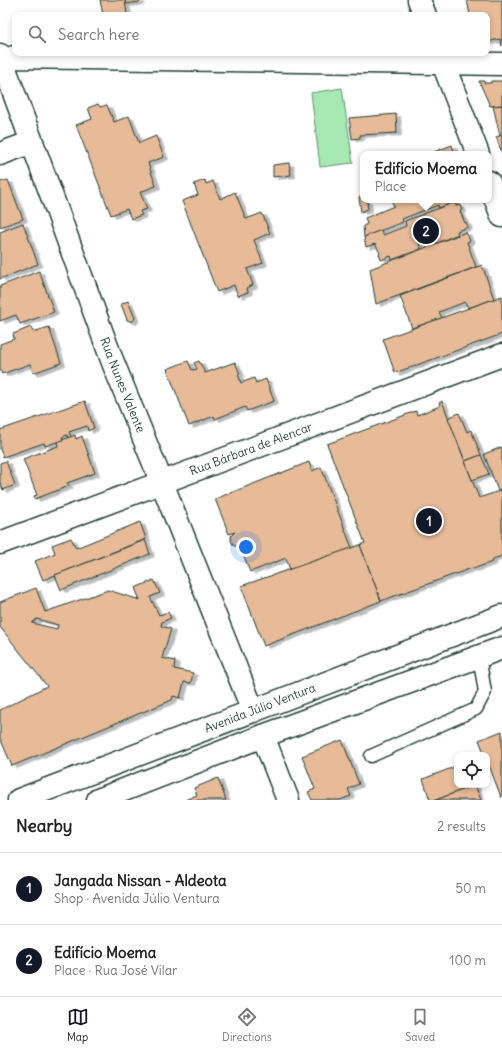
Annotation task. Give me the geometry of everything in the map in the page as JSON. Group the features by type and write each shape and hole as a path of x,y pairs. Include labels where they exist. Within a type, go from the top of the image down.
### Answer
{"street":[{"path":"419,0 423,12"},
{"path":"1,58 441,58 502,64"},
{"name":"Rua Nunes Valente","path":"1,58 112,360 253,711"},
{"path":"441,58 477,151"},
{"path":"0,154 32,142"},
{"path":"492,190 502,216"},
{"name":"Rua Bárbara de Alencar","path":"0,543 502,356"},
{"name":"Avenida Júlio Ventura","path":"19,800 502,616"},
{"path":"98,800 263,736 502,648"},
{"path":"263,736 288,800"}],"lane":[{"path":"371,756 476,709 485,692 479,656"}],"green space":[{"path":"342,88 353,163 320,167 311,93"}],"building":[{"path":"100,0 125,0 127,12 102,12"},
{"path":"125,0 140,0 140,2 126,4"},
{"path":"467,0 502,0 502,46 500,39 490,41 490,12 469,12"},
{"path":"479,81 491,83 491,81 502,81 502,105 490,106"},
{"path":"98,104 100,107 107,105 114,122 129,116 139,143 156,136 164,157 148,163 156,186 140,192 147,209 140,211 142,215 131,219 127,209 111,215 76,125 92,119 88,108"},
{"path":"502,105 502,135 500,136 493,106"},
{"path":"396,114 397,133 360,135 360,138 352,139 349,118"},
{"path":"502,135 502,153 496,137"},
{"path":"452,145 454,151 437,151"},
{"path":"289,163 291,175 273,177 273,165"},
{"path":"8,180 23,219 0,227 0,182"},
{"path":"205,180 206,184 213,181 220,199 235,192 246,219 262,213 270,233 254,240 263,263 247,269 253,285 247,288 248,292 238,296 234,285 217,292 182,201 198,195 194,184"},
{"path":"359,197 360,203 367,203 368,209 361,212"},
{"path":"392,203 452,203 439,208 438,205 402,219 403,222 364,237 363,226 367,224 365,218 394,206"},
{"path":"455,203 456,206 460,205 462,210 460,211 468,227 457,231 458,234 430,246 426,237 418,240 421,249 392,260 391,256 381,260 380,253 375,244 366,247 364,237 381,230 383,235 406,226 405,221"},
{"path":"23,223 38,264 0,279 0,232"},
{"path":"466,232 470,241 467,242 476,267 376,304 370,269"},
{"path":"482,265 494,299 468,308 465,302 439,312 442,318 412,328 400,296"},
{"path":"39,271 54,312 20,324 16,315 0,321 0,286"},
{"path":"502,296 502,334 395,373 383,339"},
{"path":"128,301 135,318 132,322 127,320 121,304"},
{"path":"31,327 33,332 49,327 61,363 33,373 30,364 2,374 0,369 0,344 14,339 13,334"},
{"path":"188,361 192,370 197,369 194,363 199,361 205,373 235,362 240,374 238,374 241,383 254,378 256,383 266,379 274,401 247,411 245,407 215,419 214,416 189,426 167,369"},
{"path":"85,401 94,428 88,431 87,426 69,432 71,437 68,438 67,435 62,437 63,440 45,446 44,443 3,457 0,449 0,430"},
{"path":"442,401 479,498 502,490 502,556 493,559 492,562 381,601 360,545 365,543 327,444 416,411 417,415 440,406 439,403"},
{"path":"459,413 467,432 471,430 481,455 465,461 448,418"},
{"path":"75,435 76,439 82,436 95,473 67,483 69,486 35,499 34,496 37,495 23,459 58,446 57,442"},
{"path":"502,447 502,490 498,491 484,454"},
{"path":"481,455 489,474 472,480 465,461"},
{"path":"6,461 15,485 3,490 0,482 0,463"},
{"path":"309,462 312,471 321,467 352,548 290,570 286,558 250,572 240,546 234,546 231,541 231,536 235,532 229,534 215,499"},
{"path":"140,522 146,539 43,580 35,561 55,553 52,545 71,538 76,548"},
{"path":"145,540 150,554 61,590 55,575"},
{"path":"360,545 381,601 264,646 241,586"},
{"path":"154,580 160,593 150,597 159,615 168,612 171,618 162,622 161,626 171,629 162,658 175,661 174,669 193,673 191,683 184,682 180,698 173,696 172,700 12,766 0,738 0,710 47,686 0,627 0,602 36,588 45,612 108,590 140,600 135,588","holes":["37,619 58,625 57,629 32,623"]},
{"path":"502,731 502,797 490,768 490,752 484,752 479,740"},
{"path":"342,740 359,784 348,789 351,796 340,800 312,800 308,792 315,789 302,756"},
{"path":"454,767 454,788 467,788 436,800 430,800 423,779"},
{"path":"218,778 226,800 185,800 197,795 194,788"},
{"path":"467,788 476,788 481,800 436,800"}],"place":[{"name":"Edifício Moema","path":"426,231"},
{"name":"Jangada Nissan - Aldeota","path":"429,521"}]}
